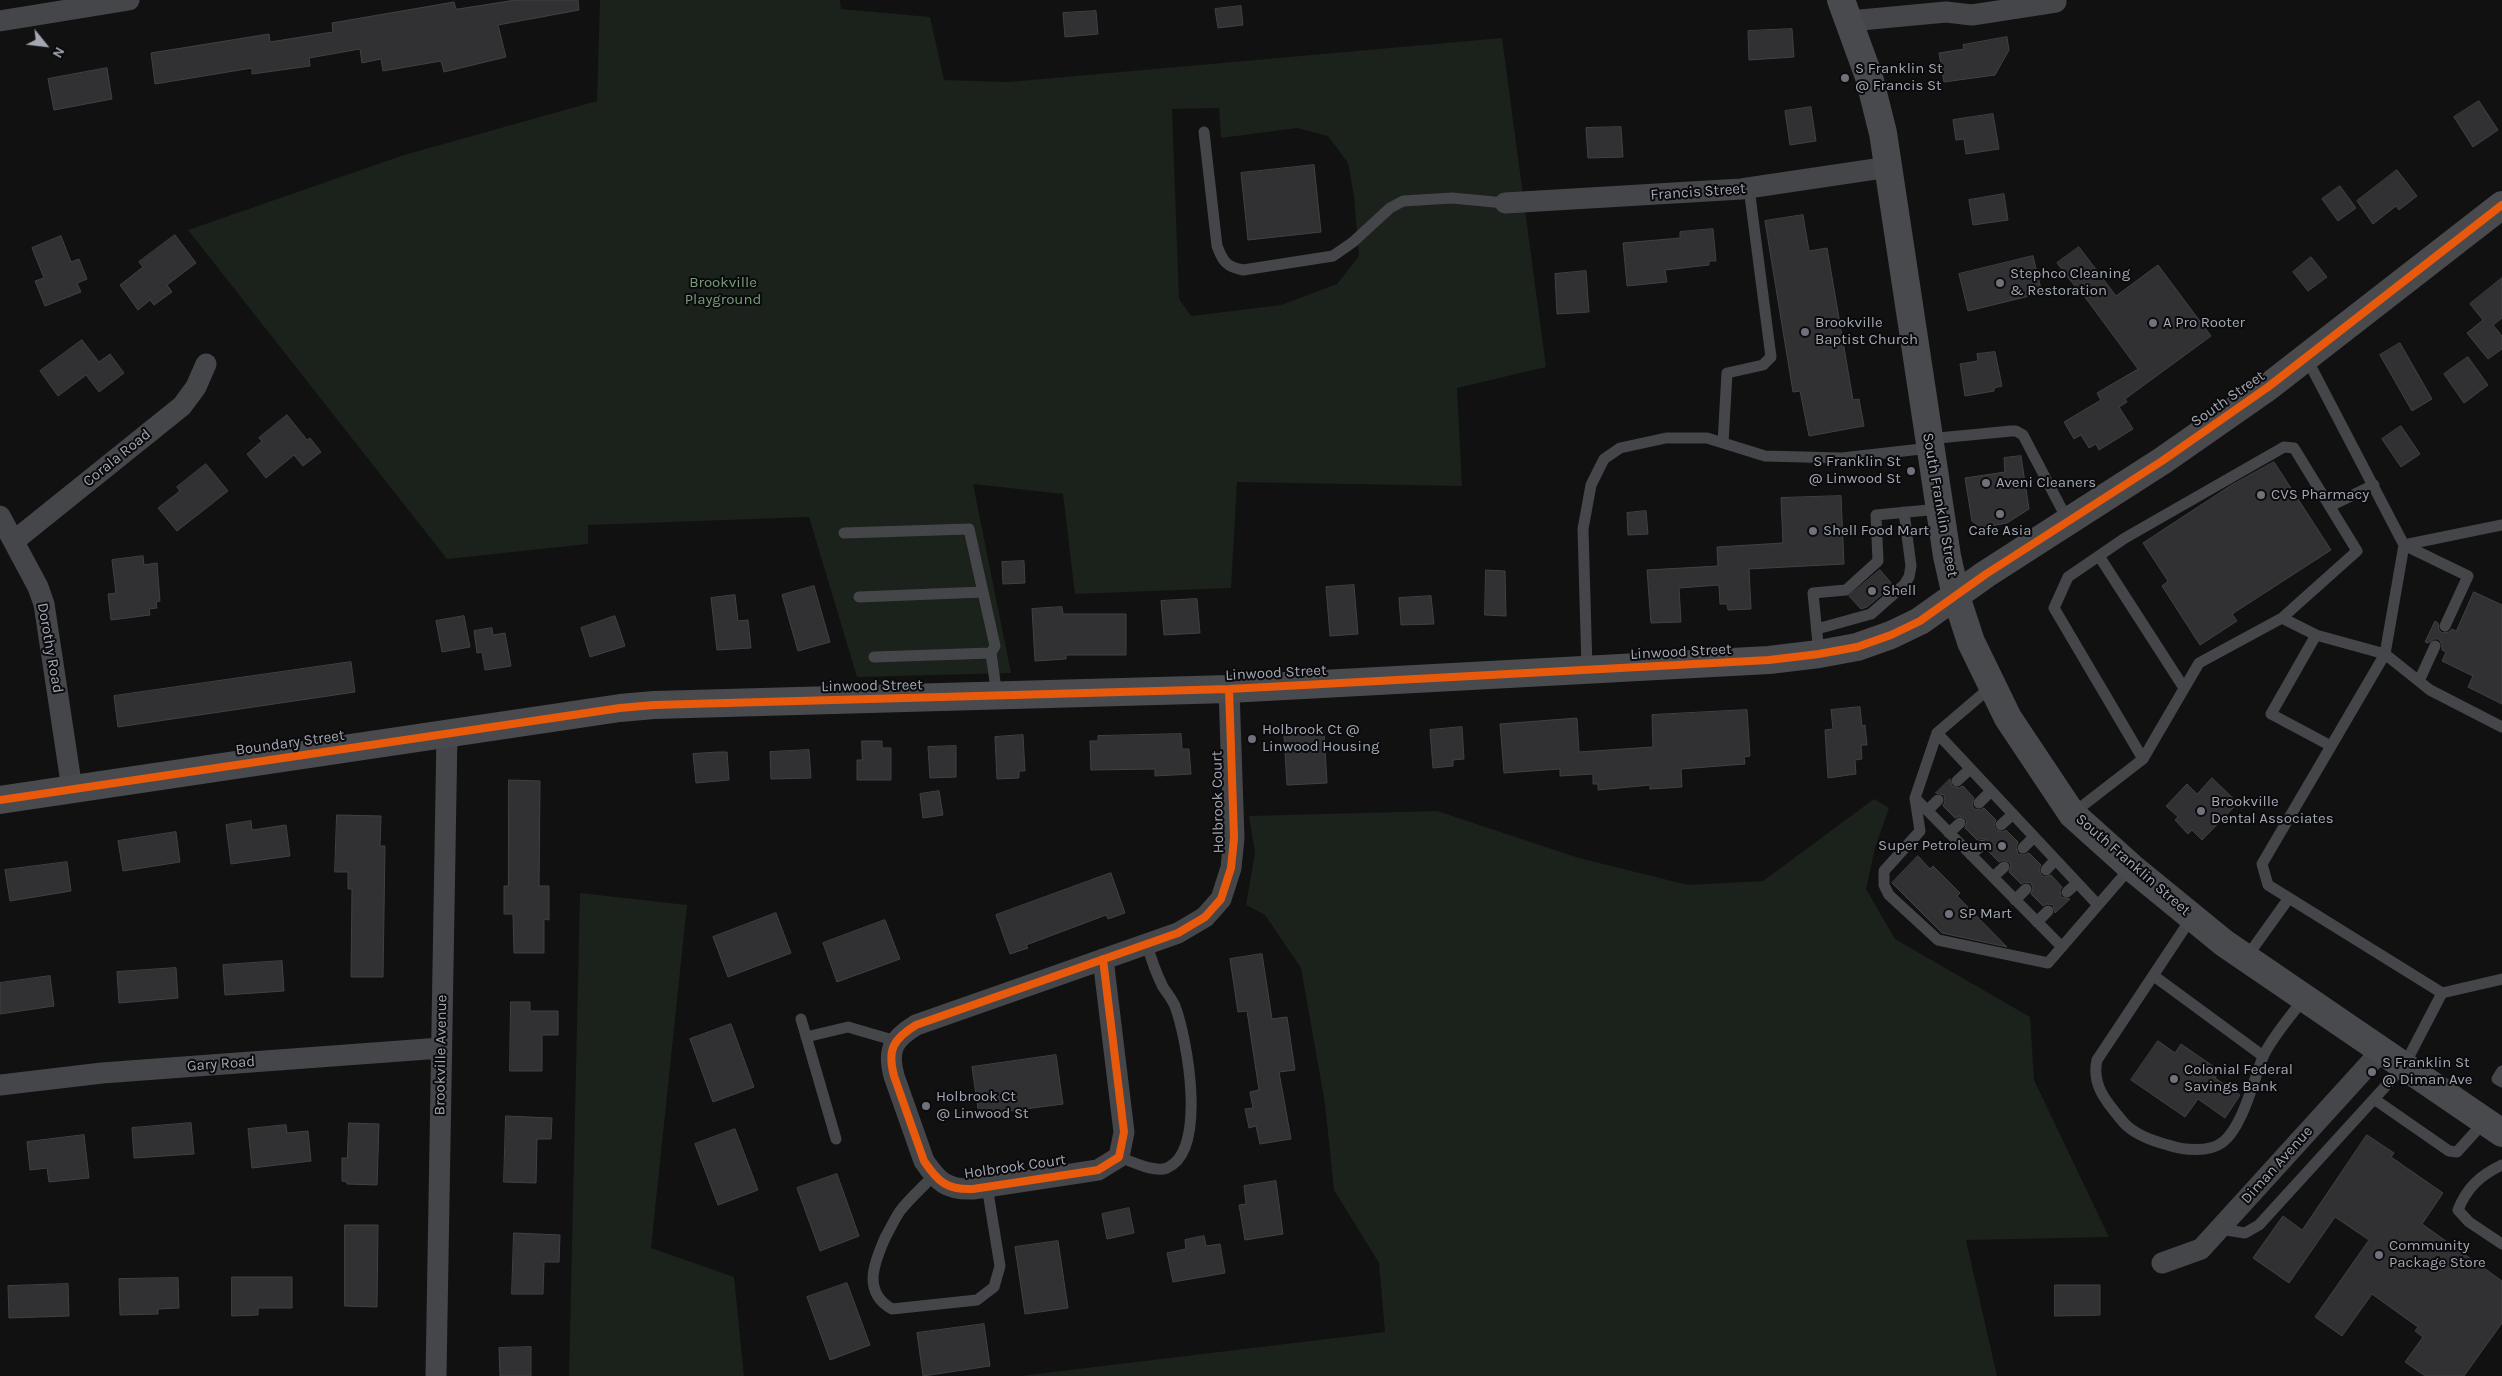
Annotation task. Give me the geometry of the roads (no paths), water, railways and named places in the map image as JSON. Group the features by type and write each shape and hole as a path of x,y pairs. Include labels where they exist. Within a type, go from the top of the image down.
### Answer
{"main road":[{"name":"South Franklin Street","path":"1845,11 1869,77 1889,168 1939,509 1956,596 1971,642 2008,718 2072,814 2130,867 2246,958 2494,1127"},
{"name":"South Street","path":"1956,596 2162,461 2307,359 2502,206"},
{"name":"Linwood Street","path":"584,713 654,705 1229,689 1769,660 1818,642 1857,647 1891,635 1920,621 1956,596"},
{"name":"Boundary Street","path":"0,800 584,713"}],"street":[{"path":"0,22 24,9 129,0"},
{"path":"1845,11 1946,12 1972,15 2056,2"},
{"name":"Francis Street","path":"1505,203 1749,188 1889,168"},
{"name":"Corala Road","path":"14,541 182,406 196,387 206,364"},
{"name":"Dorothy Road","path":"0,516 44,604 72,790"},
{"name":"Holbrook Court","path":"1119,1156 1098,1170 987,1186 953,1188 934,1175 924,1161 894,1076 890,1062 891,1051 896,1041 904,1032 916,1025 1178,933 1205,917 1220,899 1232,868 1234,838 1229,689"},
{"name":"Brookville Avenue","path":"436,1376 447,734"},
{"path":"1103,959 1124,1132 1119,1156"},
{"name":"Gary Road","path":"0,1085 102,1073 442,1048"},
{"name":"Diman Avenue","path":"2162,1263 2201,1249 2382,1050"}],"lane":[{"path":"1204,132 1217,246 1222,260 1231,268 1243,270 1333,256 1353,242 1390,208 1403,201 1452,198 1505,203"},
{"path":"1723,443 1727,374 1763,366 1771,357 1749,188"},
{"path":"2307,359 2374,484 2404,545 2386,654 2262,864 2268,885 2442,993 2502,979"},
{"path":"1587,671 1583,529 1591,485 1604,459 1620,448 1666,438 1707,438 1764,456 1842,458 2016,430 2023,435 2069,522"},
{"path":"2072,814 2143,759 2199,663 2282,618 2358,551 2294,448 2284,447 2125,538 2068,577 2054,608 2143,759"},
{"path":"2330,506 2374,484"},
{"path":"1904,512 1911,566 1909,577 1904,585 1871,614 1818,642 1813,593 1846,590 1878,561 1876,515 1904,512 1939,509"},
{"path":"2404,545 2502,525"},
{"path":"844,533 969,529 995,646 991,653 996,696"},
{"path":"2404,545 2468,576 2445,626"},
{"path":"2099,556 2184,688"},
{"path":"859,597 983,592"},
{"path":"2282,618 2316,635 2386,654 2450,703 2502,727"},
{"path":"2316,635 2272,714 2331,746"},
{"path":"2419,681 2435,646"},
{"path":"874,657 991,653"},
{"path":"1992,686 1937,733 1915,798 1920,831 1884,871 1884,885 1889,895 1938,940 2048,963 2130,867"},
{"path":"1937,733 2098,905"},
{"path":"1957,781 1970,768"},
{"path":"1979,803 1991,791"},
{"path":"1915,798 2062,947"},
{"path":"1928,810 1938,800"},
{"path":"2001,825 2012,814"},
{"path":"1950,833 1960,822"},
{"path":"2023,848 2034,837"},
{"path":"1971,855 1982,845"},
{"path":"2046,870 2055,860"},
{"path":"1993,877 2004,867"},
{"path":"2067,892 2077,883"},
{"path":"2015,900 2026,889"},
{"path":"2246,958 2289,898"},
{"path":"2037,922 2048,911"},
{"path":"2192,917 2097,1060 2094,1074 2099,1090 2126,1125 2149,1139 2182,1150 2211,1147 2223,1142 2239,1119 2264,1056 2304,998"},
{"path":"1119,1156 1149,1166 1165,1168 1178,1160 1184,1149 1192,1114 1185,1041 1174,1005 1154,967 1147,944"},
{"path":"2154,976 2264,1056"},
{"path":"2220,1229 2245,1233 2259,1226 2404,1066 2442,993"},
{"path":"801,1019 836,1139"},
{"path":"806,1037 848,1027 896,1041"},
{"path":"2502,1071 2497,1079 2502,1082"},
{"path":"2374,1099 2449,1151 2457,1152 2494,1127"},
{"path":"2502,1165 2484,1174 2464,1194 2458,1210 2469,1222 2502,1244"},
{"path":"934,1175 900,1211 874,1262 872,1276 876,1292 882,1304 892,1309 977,1300 994,1287 1000,1266 987,1186"}],"place":[{"name":"S Franklin St @ Francis St","path":"1845,78"},
{"name":"Stephco Cleaning & Restoration","path":"2000,283"},
{"name":"A Pro Rooter","path":"2153,323"},
{"name":"Brookville Baptist Church","path":"1805,332"},
{"name":"S Franklin St @ Linwood St","path":"1911,471"},
{"name":"Aveni Cleaners","path":"1986,483"},
{"name":"CVS Pharmacy","path":"2261,495"},
{"name":"Cafe Asia","path":"2000,514"},
{"name":"Shell Food Mart","path":"1813,531"},
{"name":"Shell","path":"1872,591"},
{"name":"Holbrook Ct @ Linwood Housing","path":"1252,739"},
{"name":"Brookville Dental Associates","path":"2201,811"},
{"name":"Super Petroleum","path":"2002,846"},
{"name":"SP Mart","path":"1949,914"},
{"name":"S Franklin St @ Diman Ave","path":"2372,1072"},
{"name":"Colonial Federal Savings Bank","path":"2174,1079"},
{"name":"Holbrook Ct @ Linwood St","path":"926,1106"},
{"name":"Community Package Store","path":"2379,1255"}],"park label":[{"name":"Brookville Playground","path":"723,292"}]}
